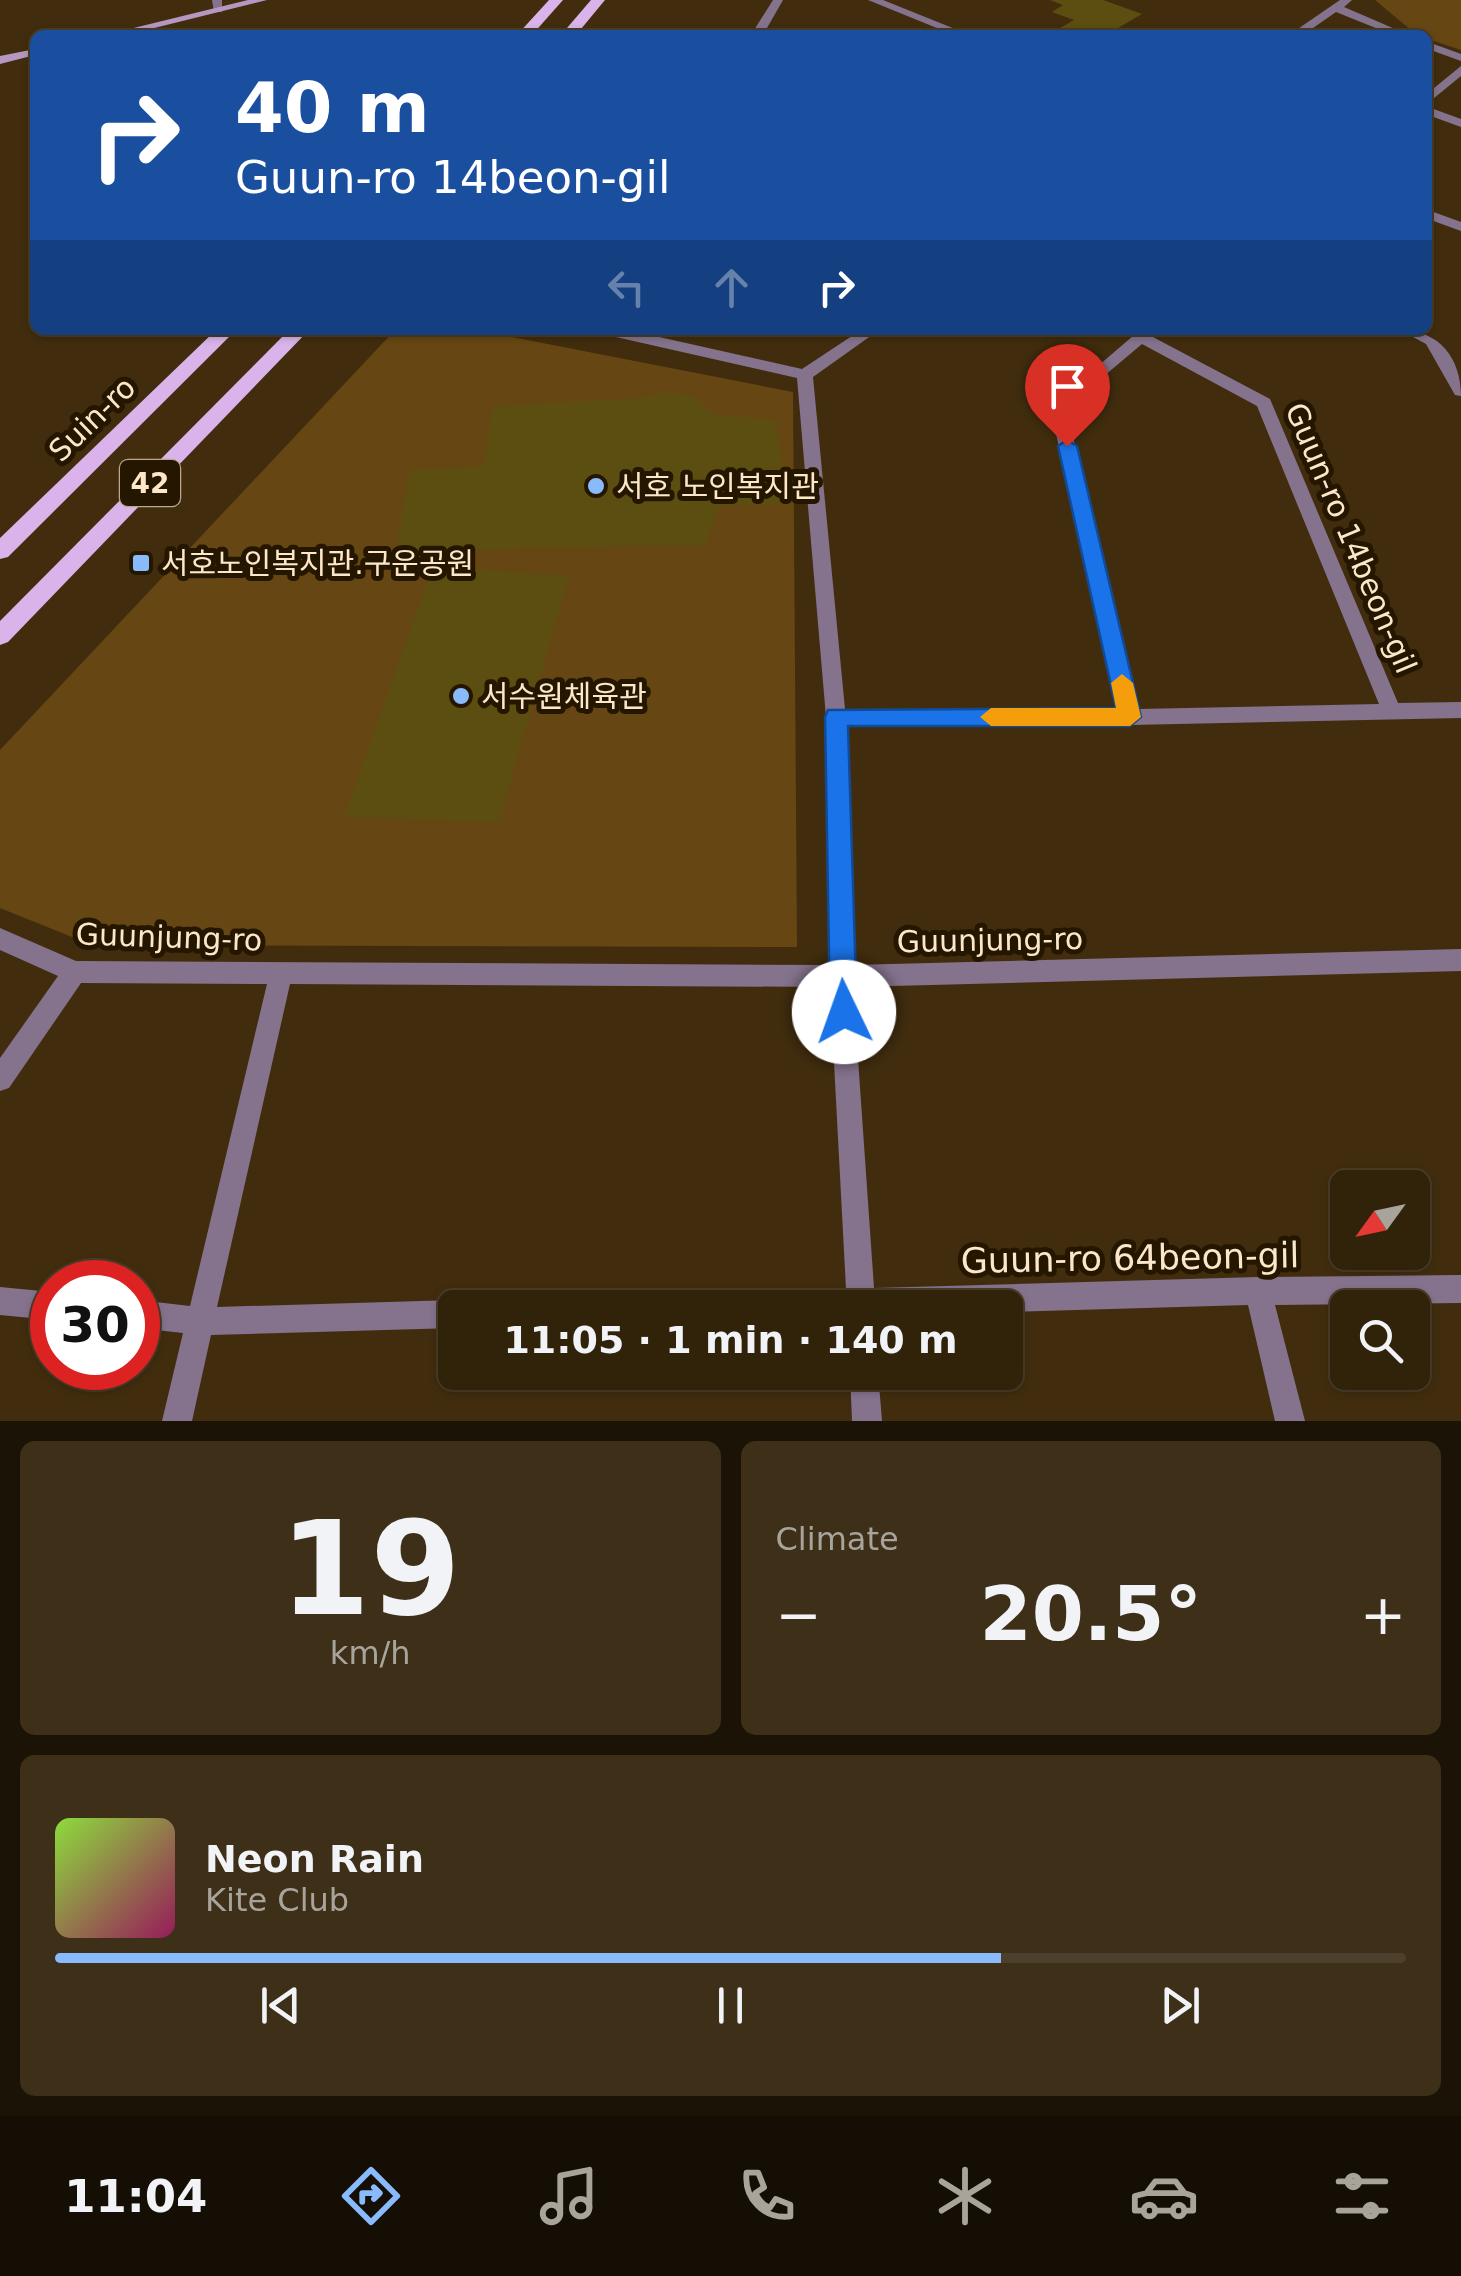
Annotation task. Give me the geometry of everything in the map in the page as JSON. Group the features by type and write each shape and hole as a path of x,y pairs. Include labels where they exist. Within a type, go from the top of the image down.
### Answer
{"main road":[{"path":"529,30 556,0"},
{"path":"572,30 598,0"},
{"name":"Suin-ro","path":"0,552 222,335"},
{"name":"42","path":"0,636 295,335"}],"street":[{"path":"129,30 217,5 262,0"},
{"path":"760,30 778,0"},
{"path":"873,0 951,30"},
{"path":"1303,30 1348,0"},
{"path":"1336,8 1391,30"},
{"path":"1432,47 1461,58"},
{"path":"0,60 30,53"},
{"path":"1432,95 1461,70"},
{"path":"1432,112 1461,123"},
{"path":"1432,216 1461,227"},
{"path":"629,335 806,375 864,335"},
{"path":"1130,717 1058,407 1143,335"},
{"name":"Guun-ro 14beon-gil","path":"1148,335 1264,403 1392,712"},
{"path":"1419,335 1432,341 1461,391"},
{"path":"806,375 836,717 842,976 860,1290"},
{"name":"Guun-ro 14beon-gil","path":"836,717 1130,717 1461,710"},
{"name":"Guunjung-ro","path":"0,939 75,972 842,976 1461,960"},
{"path":"0,1080 75,972"},
{"name":"Guunjung-ro","path":"177,1421 281,973"},
{"name":"Guun-ro 64beon-gil","path":"1023,1299 1258,1291 1461,1290"},
{"path":"1258,1291 1290,1421"},
{"path":"0,1300 30,1303"},
{"path":"160,1316 201,1321 438,1314"},
{"path":"865,1390 866,1421"}],"shaded area":[{"path":"1375,0 1461,0 1461,50 1432,40 1432,30 1411,30"},
{"path":"390,335 502,335 793,392 797,947 92,945 0,908 0,750"}],"building":[{"path":"1050,0 1103,0 1142,14 1115,30 1057,30 1074,20 1052,12 1063,5"},
{"name":"서호 노인복지관","path":"668,392 696,397 711,414 776,420 787,503 718,506 706,545 396,551 410,469 483,467 493,406 631,399"},
{"name":"서수원체육관","path":"433,566 569,576 499,822 344,817"}],"slow traffic":[{"path":"991,717 1130,717 1122,683"}],"place":[{"name":"서호 노인복지관","path":"596,486"},
{"name":"서호노인복지관.구운공원","path":"141,563"},
{"name":"서수원체육관","path":"461,696"}],"route":[{"path":"844,1012 836,717 1130,717 1067,446"}]}
